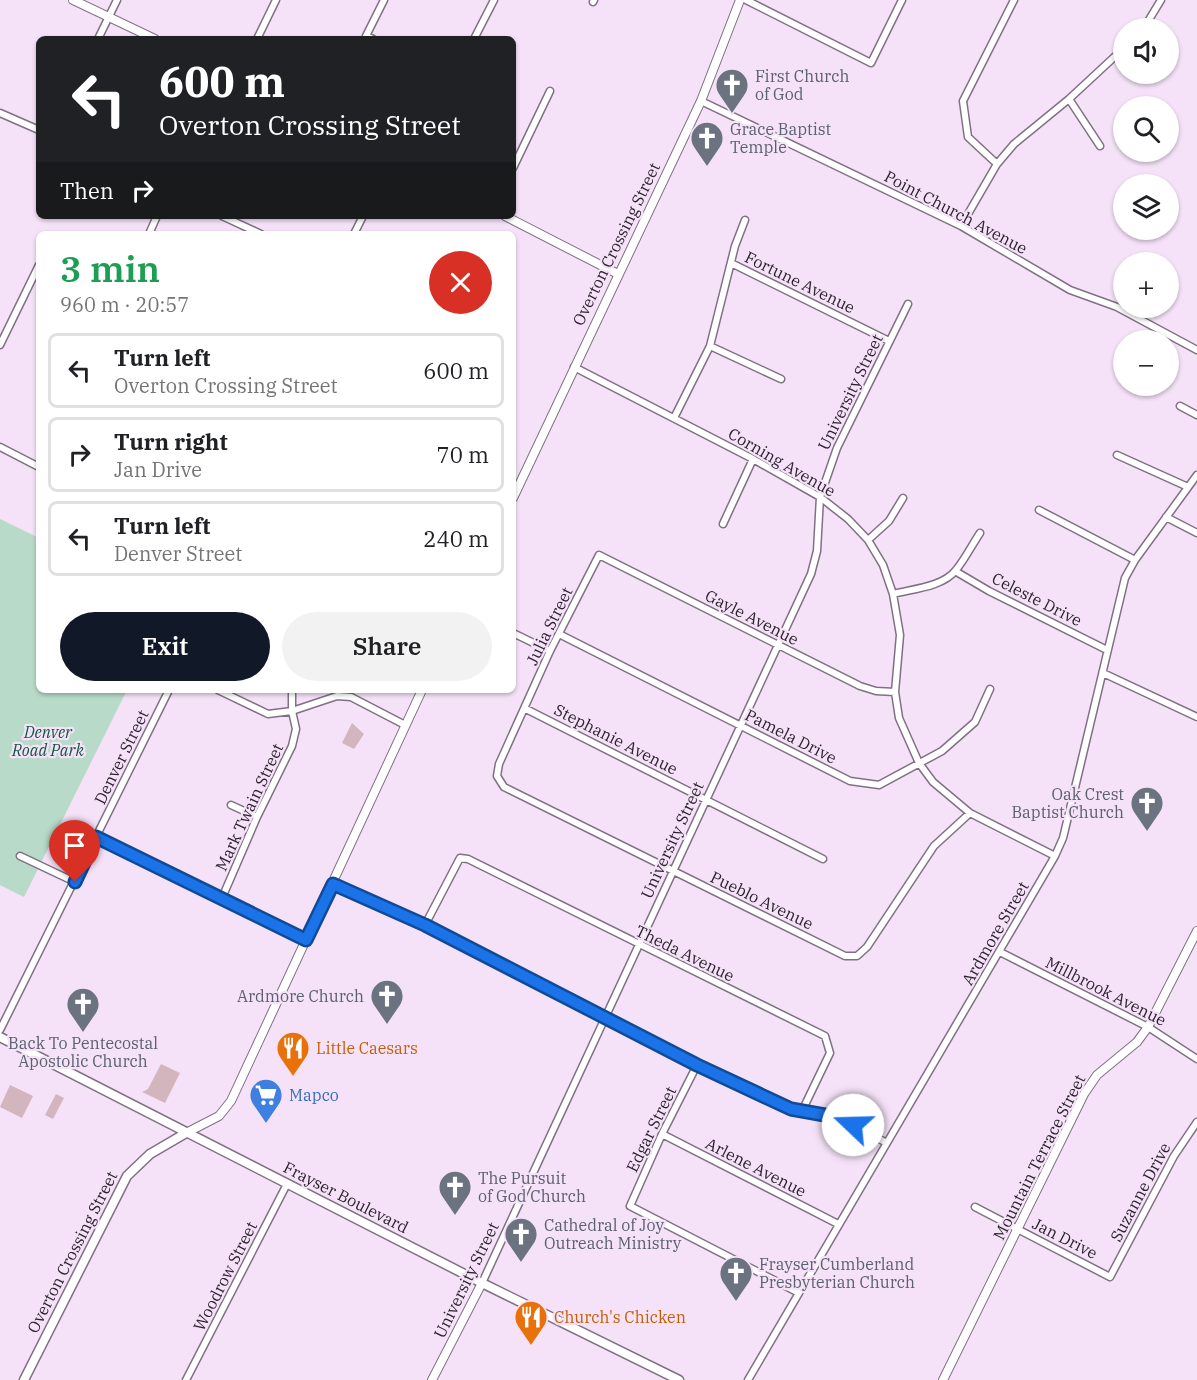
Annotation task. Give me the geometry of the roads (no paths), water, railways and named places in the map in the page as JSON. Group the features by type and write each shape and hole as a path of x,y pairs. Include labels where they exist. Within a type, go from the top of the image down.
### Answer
{"main road":[{"name":"Frayser Boulevard","path":"0,1037 482,1283 679,1380"},
{"name":"Overton Crossing Street","path":"24,1380 127,1176 150,1154 186,1133"}],"street":[{"path":"73,0 150,36"},
{"path":"100,36 117,0"},
{"path":"258,36 276,0"},
{"path":"366,36 384,0"},
{"path":"476,36 494,0"},
{"name":"Overton Crossing Street","path":"516,492 701,101 740,0"},
{"path":"746,0 871,63 902,0"},
{"path":"997,164 968,137 963,100 1014,0"},
{"path":"1150,18 1161,0"},
{"path":"961,226 997,164 1014,144 1069,99 1113,58"},
{"path":"516,162 550,91"},
{"path":"1069,99 1100,146"},
{"name":"Point Church Avenue","path":"701,101 961,226 1070,290 1117,307 1197,350"},
{"path":"0,112 36,129"},
{"path":"228,219 254,231"},
{"path":"511,219 618,274"},
{"path":"674,418 710,346 731,263 745,220"},
{"name":"Fortune Avenue","path":"731,263 890,341"},
{"path":"0,345 36,271"},
{"name":"University Street","path":"432,1380 482,1283 811,574 817,551 820,497 837,448 908,304"},
{"path":"710,346 781,379"},
{"name":"Corning Avenue","path":"574,367 753,459 820,497 848,519 868,540 883,565 893,594 900,635 895,692 899,718 919,763 933,782 970,813 1055,856"},
{"path":"1180,406 1197,414"},
{"path":"0,447 36,465"},
{"path":"1117,455 1188,487"},
{"path":"723,524 753,459"},
{"name":"Ardmore Street","path":"748,1380 1055,856 1063,838 1125,578 1197,475"},
{"path":"868,540 889,521 903,498"},
{"path":"1039,510 1136,560"},
{"path":"1166,517 1197,533"},
{"path":"893,594 932,584 956,571 980,533"},
{"name":"Gayle Avenue","path":"599,555 860,686 876,691 895,692"},
{"name":"Julia Street","path":"497,776 499,764 550,651 599,555"},
{"name":"Celeste Drive","path":"956,571 989,591 1107,650"},
{"path":"516,634 550,651"},
{"name":"Pamela Drive","path":"559,634 850,781 879,785 942,751 975,722 990,689"},
{"path":"1103,674 1197,716"},
{"name":"Denver Street","path":"0,1030 168,693"},
{"path":"224,693 268,714 292,711 336,696 351,697 405,725"},
{"name":"Mark Twain Street","path":"222,898 257,817 292,746 297,729 292,711 292,693"},
{"name":"Overton Crossing Street","path":"186,1133 209,1123 227,1107 421,693"},
{"name":"Stephanie Avenue","path":"525,709 823,859"},
{"name":"Pueblo Avenue","path":"497,776 504,787 845,956 857,956 867,947 934,846 970,813"},
{"path":"231,805 257,817"},
{"path":"96,837 306,940"},
{"path":"20,856 75,882"},
{"name":"Theda Avenue","path":"425,925 459,858 468,859 825,1036 830,1053 802,1111"},
{"path":"333,884 425,925 697,1065 791,1109 836,1117 887,1143"},
{"name":"Mountain Terrace Street","path":"943,1380 1083,1094 1097,1075 1137,1042 1148,1027 1197,931"},
{"name":"Millbrook Avenue","path":"1000,952 1148,1027 1197,1059"},
{"name":"Edgar Street","path":"697,1065 662,1134 630,1206 798,1293"},
{"name":"Suzanne Drive","path":"1110,1277 1174,1156 1197,1122"},
{"name":"Arlene Avenue","path":"662,1134 838,1224"},
{"name":"Woodrow Street","path":"186,1380 287,1184"},
{"name":"Jan Drive","path":"975,1207 1110,1277"}],"place":[{"name":"First Church of God","path":"732,114"},
{"name":"Grace Baptist Temple","path":"707,167"},
{"name":"Oak Crest Baptist Church","path":"1147,832"},
{"name":"Ardmore Church","path":"387,1025"},
{"name":"Back To Pentecostal Apostolic Church","path":"83,1033"},
{"name":"Little Caesars","path":"293,1077"},
{"name":"Mapco","path":"266,1124"},
{"name":"The Pursuit of God Church","path":"455,1216"},
{"name":"Cathedral of Joy Outreach Ministry","path":"521,1263"},
{"name":"Frayser Cumberland Presbyterian Church","path":"736,1302"},
{"name":"Church's Chicken","path":"531,1346"}],"park label":[{"name":"Denver Road Park","path":"48,741"}]}
